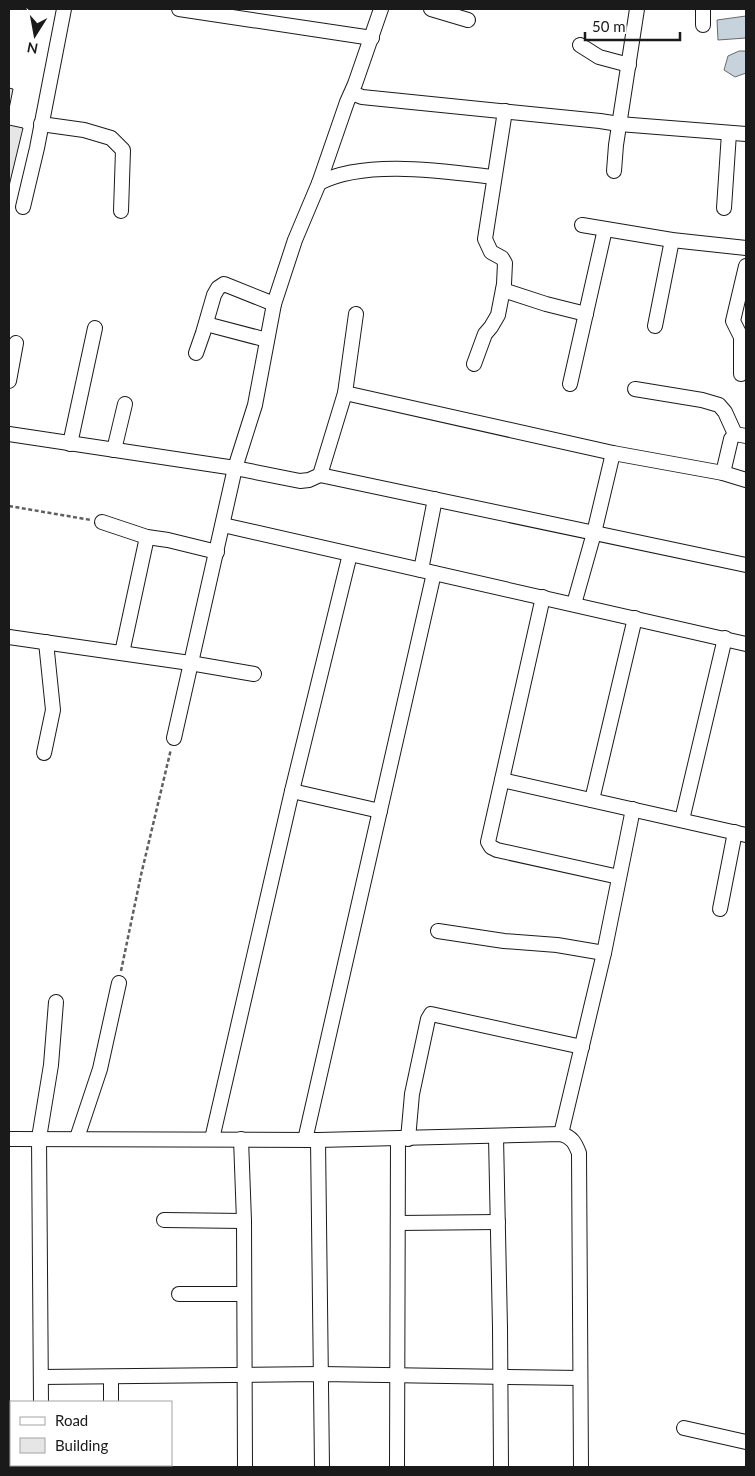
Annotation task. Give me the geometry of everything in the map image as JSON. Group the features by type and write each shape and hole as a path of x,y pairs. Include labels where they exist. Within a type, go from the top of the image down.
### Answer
{"street":[{"path":"23,207 42,124 64,9"},
{"path":"179,9 372,38"},
{"path":"174,738 235,468 255,405 274,304 295,240 319,184 381,9"},
{"path":"431,9 468,20"},
{"path":"614,172 619,124 637,9"},
{"path":"703,9 703,25"},
{"path":"580,45 599,57 629,65"},
{"path":"352,93 362,97 600,120 619,124 746,134"},
{"path":"474,364 485,334 498,315 503,290 506,263 502,258 491,252 484,239 505,111"},
{"path":"42,124 84,130 111,138 123,150 121,211"},
{"path":"724,208 729,134"},
{"path":"319,184 329,178 344,174 380,169 440,171 493,177"},
{"path":"582,225 672,240 746,248"},
{"path":"570,384 605,229"},
{"path":"655,326 672,240"},
{"path":"741,374 741,337 733,321 746,266"},
{"path":"196,353 214,295 218,288 224,284 274,304"},
{"path":"503,290 546,304 586,314"},
{"path":"320,475 344,393 356,314"},
{"path":"206,324 267,340"},
{"path":"70,444 95,328"},
{"path":"9,381 16,343"},
{"path":"635,389 702,400 719,405 741,435 731,439 723,473"},
{"path":"344,393 613,453 723,473 746,480"},
{"path":"114,450 125,404"},
{"path":"9,434 235,468 300,481 309,480 320,475 746,565"},
{"path":"574,604 594,533 613,453"},
{"path":"322,1467 321,1374 311,1140 428,571 435,499"},
{"path":"102,522 146,537 168,540 217,552"},
{"path":"223,525 725,638 746,641"},
{"path":"122,653 146,537"},
{"path":"212,1139 292,791 350,554"},
{"path":"543,597 488,842 491,847 497,850 620,877"},
{"path":"592,800 635,618"},
{"path":"9,637 254,674"},
{"path":"682,820 725,638"},
{"path":"44,753 53,710 46,642"},
{"path":"502,780 741,834 720,908"},
{"path":"292,791 380,811"},
{"path":"561,1134 604,953 633,809"},
{"path":"438,931 504,941 557,945 604,953"},
{"path":"78,1138 100,1068 119,983"},
{"path":"41,1401 39,1138 51,1066 56,1002"},
{"path":"397,1467 398,1223 403,1139 428,1019 431,1014 582,1047"},
{"path":"9,1139 311,1140 561,1134 573,1140 580,1153 581,1467"},
{"path":"496,1137 501,1467"},
{"path":"241,1139 244,1221 245,1467"},
{"path":"164,1220 244,1221"},
{"path":"398,1223 498,1222"},
{"path":"179,1294 244,1294"},
{"path":"41,1377 111,1378 321,1374 580,1378"},
{"path":"111,1378 111,1401"},
{"path":"684,1428 746,1442"}],"path":[{"path":"9,506 102,522"},
{"path":"119,983 141,875 174,738"}],"shaded area":[{"path":"746,16 746,38 718,40 717,20"},
{"path":"739,51 746,51 746,73 735,77 724,70 728,56"}],"building":[{"path":"9,88 13,89 9,109"},
{"path":"9,125 23,128 9,186"}]}
